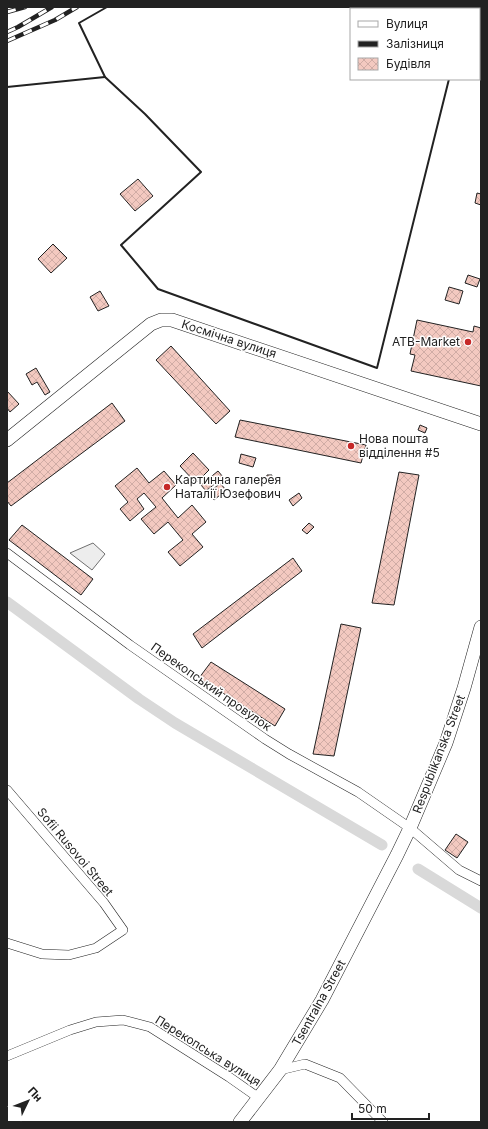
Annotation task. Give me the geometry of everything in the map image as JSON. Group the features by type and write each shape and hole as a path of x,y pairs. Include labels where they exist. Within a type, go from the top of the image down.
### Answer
{"main road":[{"name":"Космічна вулиця","path":"7,440 151,324 161,320 172,320 196,327 481,424"},
{"name":"Respublikanska Street","path":"386,878 410,828 446,743 464,688 481,627"},
{"name":"Tsentralna Street","path":"240,1122 280,1070 322,1000 386,878"}],"street":[{"name":"Перекопський провулок","path":"7,553 130,645 265,739 358,792 410,828 459,870 481,882"},
{"name":"Sofii Rusovoi Street","path":"7,790 104,903 123,930 96,948 69,955 42,954 7,943"},
{"name":"Перекопська вулиця","path":"7,1056 70,1030 96,1022 123,1020 150,1027 229,1077 259,1098"},
{"path":"280,1070 305,1064 340,1078 384,1122"}],"shaded area":[{"path":"93,543 105,554 92,570 70,553"}],"building":[{"path":"138,179 153,196 135,211 120,194"},
{"path":"477,193 481,194 481,205 475,203"},
{"path":"53,244 67,258 51,273 38,259"},
{"path":"468,275 480,279 477,287 465,283"},
{"path":"449,287 463,291 459,304 445,300"},
{"path":"100,291 109,306 98,311 90,297"},
{"path":"417,320 473,332 474,326 481,328 481,386 411,371 415,355 410,354"},
{"path":"171,346 230,411 216,424 156,360"},
{"path":"36,368 50,392 45,395 37,382 32,385 26,374"},
{"path":"7,391 19,404 10,412 7,408"},
{"path":"112,403 125,421 11,506 7,501 7,483"},
{"path":"240,420 366,445 361,463 235,437"},
{"path":"420,425 427,428 425,433 418,430"},
{"path":"193,453 209,470 196,483 180,466"},
{"path":"241,454 256,458 253,467 239,463"},
{"path":"137,468 149,483 164,471 176,485 162,498 178,518 192,505 206,522 192,534 203,547 180,566 168,552 183,540 168,522 154,534 141,519 156,507 144,493 137,499 144,509 130,521 120,509 128,502 115,486"},
{"path":"218,471 223,477 206,491 201,485"},
{"path":"399,472 419,475 394,605 372,603"},
{"path":"267,475 272,475 270,484 265,483"},
{"path":"220,483 226,490 214,500 208,494"},
{"path":"299,493 302,498 293,506 289,500"},
{"path":"309,523 314,527 307,534 302,530"},
{"path":"22,525 93,579 81,595 9,540"},
{"path":"293,558 302,571 202,648 193,634"},
{"path":"341,624 361,628 334,756 313,754"},
{"path":"211,662 285,709 275,726 199,678"},
{"path":"456,834 468,842 457,858 445,850"}],"waterway":[{"path":"7,602 139,699 175,723 382,845"},
{"path":"418,869 481,908"}],"railway":[{"path":"7,12 25,7"},
{"path":"7,32 52,7"},
{"path":"7,41 55,20 77,7"}],"wall":[{"path":"107,7 79,23 105,77 145,114 201,172 121,245 158,289 377,368 449,80"},
{"path":"7,87 105,77"}],"place":[{"name":"ATB-Market","path":"468,342"},
{"name":"Нова пошта відділення #5","path":"351,446"},
{"name":"Картинна галерея Наталії Юзефович","path":"167,487"}]}
